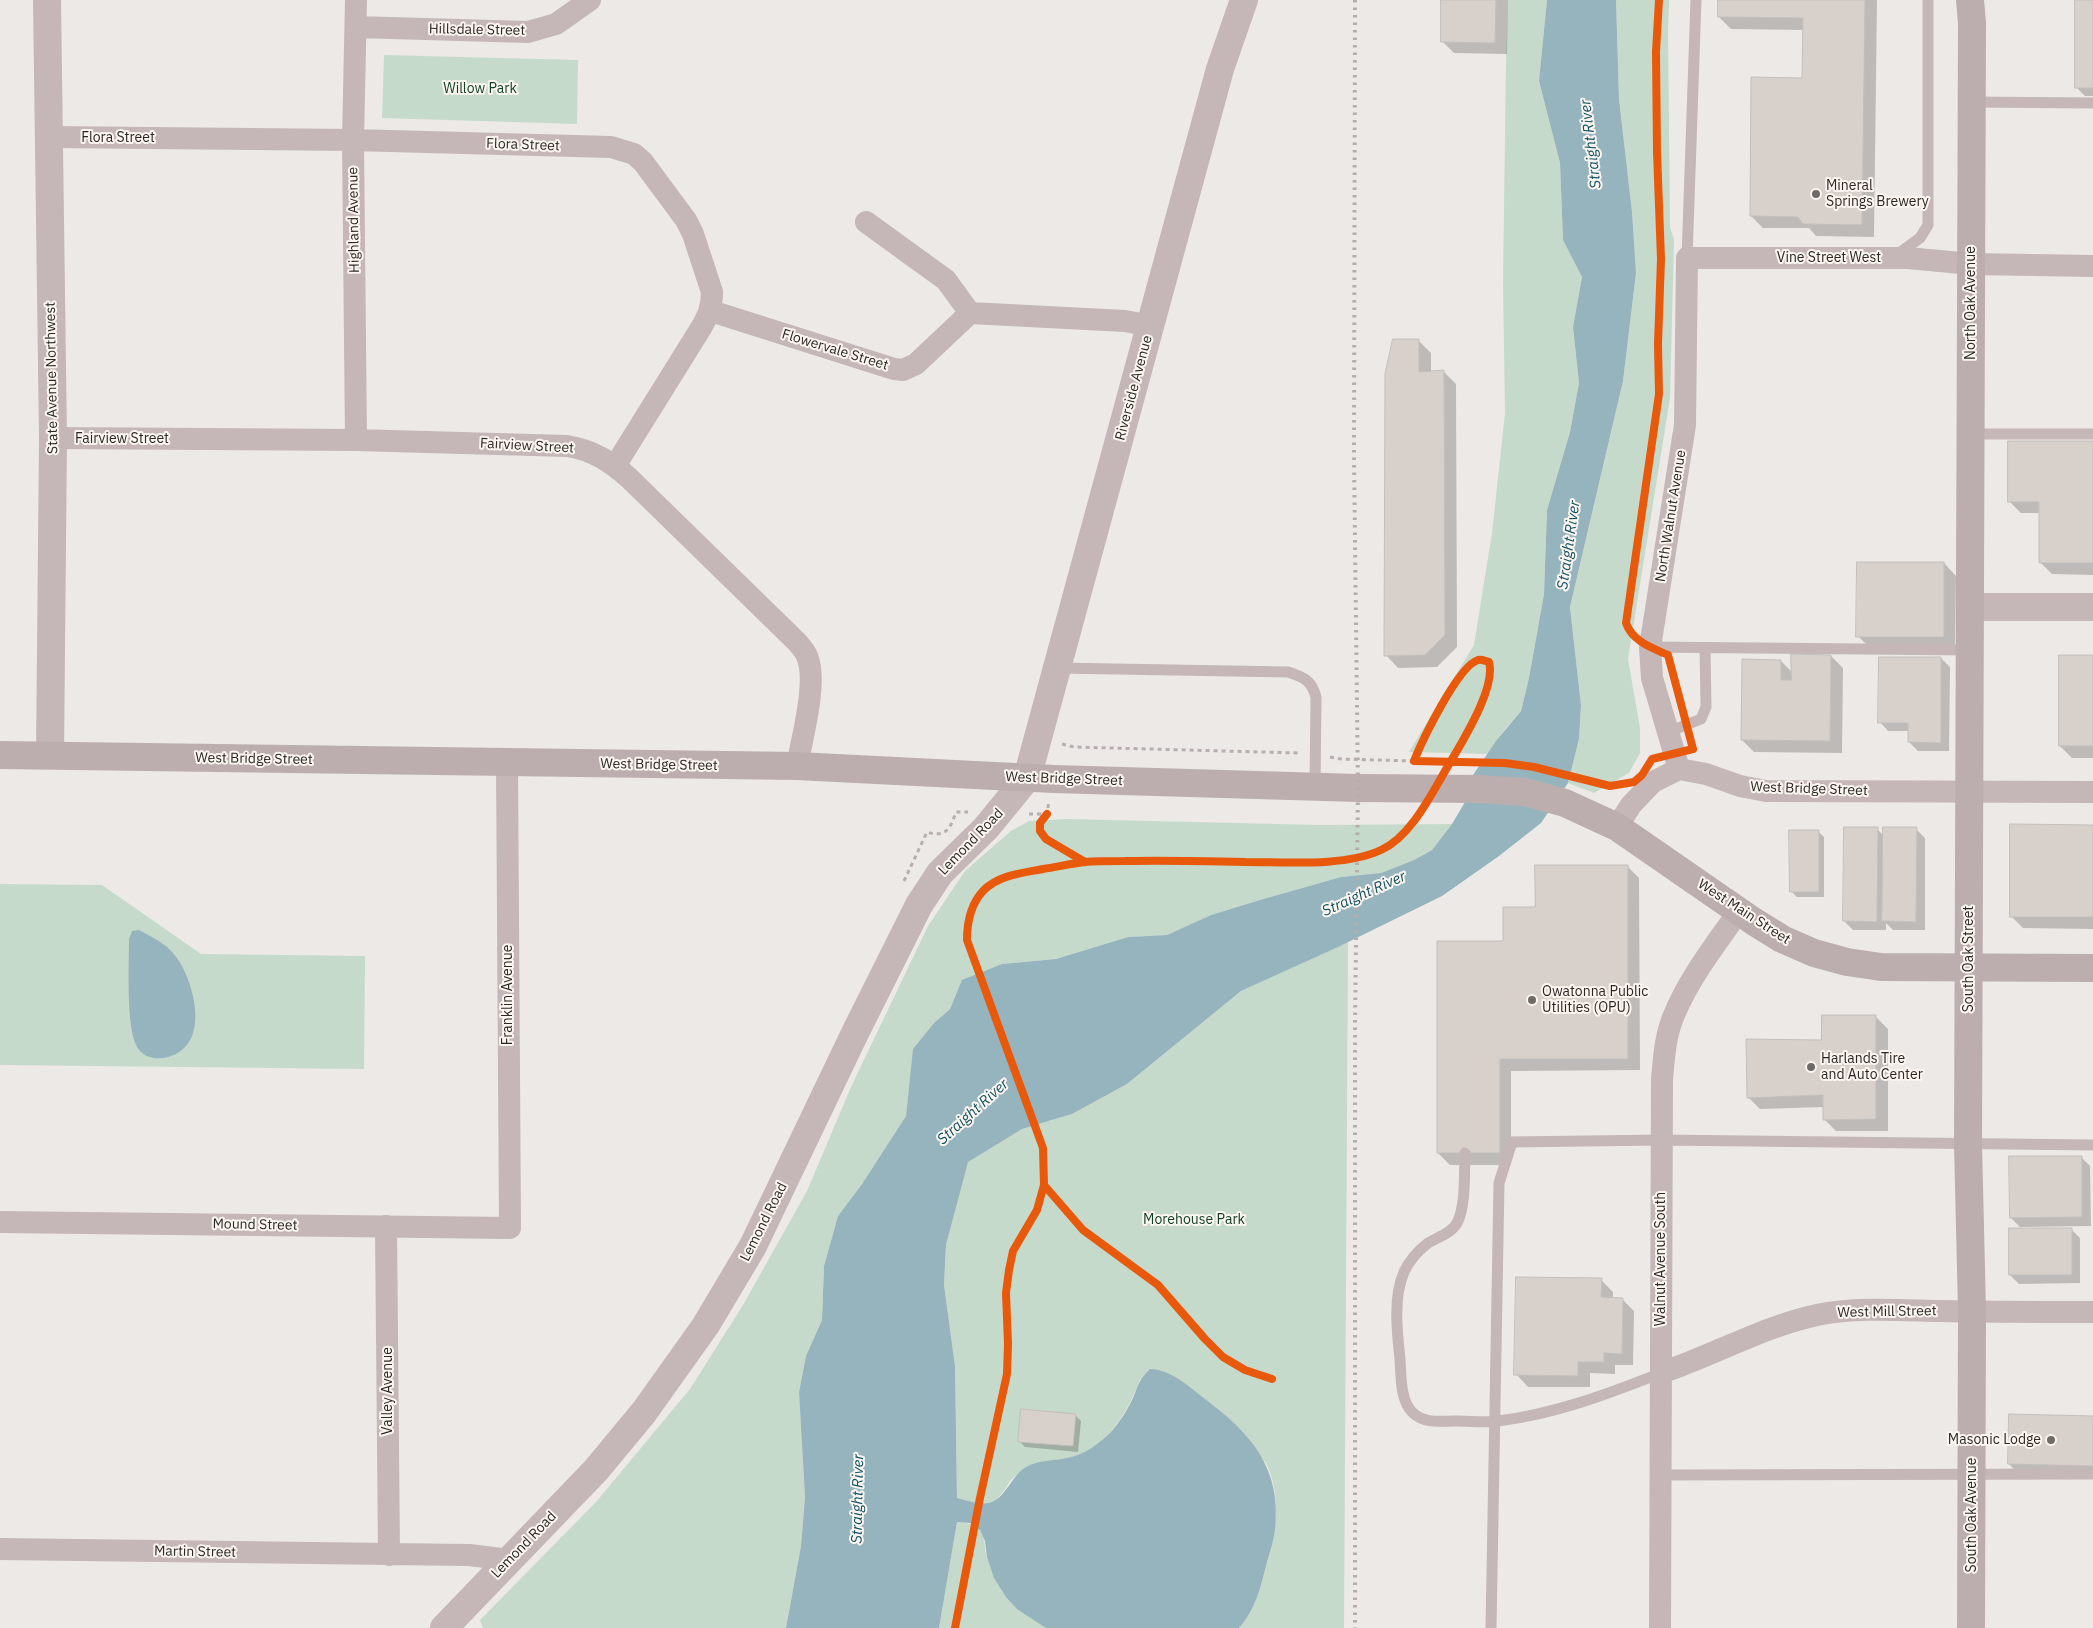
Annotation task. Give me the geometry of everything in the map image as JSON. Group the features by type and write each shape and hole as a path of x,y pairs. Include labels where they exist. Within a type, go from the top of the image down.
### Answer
{"main road":[{"name":"North Oak Avenue","path":"1970,0 1972,24 1971,607"},
{"name":"South Oak Street","path":"1971,607 1968,1144 1972,1312"},
{"name":"West Bridge Street","path":"0,755 797,766 1027,778 1316,787 1479,788 1525,792 1549,798 1585,810 1617,827"},
{"name":"West Main Street","path":"1617,827 1782,939 1814,953 1847,962 1881,967 2093,968"},
{"name":"South Oak Avenue","path":"1971,1628 1972,1312"}],"street":[{"name":"State Avenue Northwest","path":"47,0 53,438 50,755"},
{"name":"Highland Avenue","path":"356,0 353,140 356,440"},
{"name":"Hillsdale Street","path":"356,27 528,32 556,24 590,0"},
{"name":"Riverside Avenue","path":"1027,778 1220,69 1244,0"},
{"name":"Flora Street","path":"49,138 353,140 611,147 634,154 644,162 686,220 694,234 712,292 710,311"},
{"path":"866,222 946,280 970,313 1125,320 1151,326"},
{"name":"Vine Street West","path":"1687,258 1891,258 1971,264 2093,266"},
{"name":"North Walnut Avenue","path":"1679,769 1652,678 1650,647 1685,425 1687,258"},
{"path":"615,466 710,311"},
{"name":"Flowervale Street","path":"710,311 894,369 903,370 916,364 970,313"},
{"name":"Fairview Street","path":"53,438 356,440 568,446 598,455 615,466 798,643 807,655 811,671 811,686 797,766"},
{"path":"1971,607 2093,607"},
{"name":"Franklin Avenue","path":"507,763 510,1228"},
{"path":"1617,827 1631,805 1653,782 1679,769"},
{"name":"West Bridge Street","path":"1679,769 1706,774 1740,786 1766,791 2093,792"},
{"name":"Lemond Road","path":"444,1628 596,1470 644,1412 706,1325 753,1246 855,1033 919,905 940,873 999,813 1027,778"},
{"name":"Walnut Avenue South","path":"1660,1628 1663,1064 1673,1017 1686,988 1739,911"},
{"name":"Mound Street","path":"0,1222 510,1228"},
{"name":"Valley Avenue","path":"386,1226 389,1555"},
{"name":"West Mill Street","path":"1661,1373 1705,1357 1744,1338 1779,1325 1818,1315 1871,1310 2093,1312"},
{"name":"Martin Street","path":"0,1549 469,1555 510,1560"}],"lane":[{"path":"1687,258 1696,0"},
{"path":"1891,258 1920,238 1928,225 1928,0"},
{"path":"1971,102 2093,103"},
{"path":"1971,434 2093,434"},
{"path":"1650,647 1971,650"},
{"path":"1668,732 1701,719 1706,708 1705,648"},
{"path":"1058,668 1288,672 1300,676 1308,680 1314,687 1316,697 1316,787"},
{"path":"1492,1628 1499,1183 1512,1142 1662,1140 2093,1145"},
{"path":"1465,1153 1462,1199 1458,1222 1443,1236 1429,1243 1414,1257 1404,1272 1399,1291 1399,1351 1402,1386 1406,1402 1412,1412 1424,1421 1494,1422 1536,1415 1588,1401 1661,1373"},
{"path":"1661,1474 2093,1474"}],"path":[{"path":"1062,743 1074,747 1294,752 1341,759 1416,758 1424,762"},
{"path":"903,883 927,832 936,835 945,832 952,824 956,812 1047,814"},
{"path":"1040,822 1047,814"}],"green space":[{"path":"1508,0 1547,0 1539,81 1560,163 1563,240 1582,277 1573,327 1579,383 1570,432 1547,510 1544,594 1521,711 1487,754 1409,752 1474,645 1492,533 1505,413 1503,283"},
{"path":"1616,0 1669,0 1670,227 1674,240 1670,398 1628,659 1640,728 1640,753 1629,773 1594,793 1568,783 1579,739 1581,705 1570,607 1623,381 1636,273 1632,212 1619,99"},
{"name":"Willow Park","path":"384,55 578,60 577,124 382,118"},
{"path":"1068,819 1320,825 1452,824 1432,850 1414,860 1381,873 1341,877 1260,900 1211,915 1167,935 1128,937 1056,959 1002,964 962,981 950,1009 934,1023 914,1049 906,1116 862,1184 838,1216 824,1266 822,1320 806,1356 799,1392 805,1497 801,1546 786,1628 483,1628 480,1620 596,1502 690,1389 743,1305 807,1191 851,1087 928,926 965,871 1011,831 1029,821"},
{"path":"0,884 102,885 201,954 365,956 364,1069 0,1065"},
{"name":"Morehouse Park","path":"1348,942 1344,1628 1239,1628 1255,1603 1272,1543 1276,1508 1274,1485 1266,1463 1247,1447 1208,1421 1140,1379 1122,1417 1114,1428 1094,1447 1082,1454 1043,1463 1028,1469 1014,1477 997,1499 988,1503 972,1502 957,1498 955,1366 944,1285 946,1245 967,1162 1022,1129 1072,1114 1127,1084 1241,991"},
{"path":"957,1522 972,1524 979,1529 983,1536 988,1559 1007,1586 1038,1622 1046,1628 939,1628"}],"water":[{"name":"Straight River","path":"1547,0 1616,0 1619,99 1632,212 1636,273 1623,381 1570,607 1581,705 1579,739 1568,783 1541,823 1499,856 1442,896 1338,947 1241,991 1127,1084 1072,1114 1022,1129 968,1162 946,1245 944,1285 955,1366 957,1498 981,1503 994,1501 1004,1493 1016,1476 1026,1467 1041,1462 1073,1457 1090,1449 1110,1433 1123,1417 1141,1380 1150,1369 1165,1372 1186,1384 1236,1425 1260,1454 1268,1470 1276,1508 1275,1529 1254,1605 1239,1628 1046,1628 1017,1609 1006,1597 994,1578 987,1557 985,1541 980,1530 970,1523 957,1522 939,1628 786,1628 801,1546 805,1497 799,1392 806,1356 822,1320 824,1266 838,1216 862,1184 906,1116 913,1049 934,1023 950,1009 962,980 1002,964 1056,959 1128,937 1167,935 1211,915 1260,900 1341,877 1381,873 1414,860 1432,850 1452,824 1471,792 1473,775 1496,741 1521,711 1544,594 1547,510 1570,432 1579,383 1573,327 1582,277 1563,240 1560,163 1539,81"},
{"path":"139,930 170,949 185,972 193,996 195,1021 189,1042 177,1053 162,1058 147,1056 141,1052 136,1045 133,1035 129,993 129,939 132,931"}],"building":[{"path":"1441,0 1496,0 1495,43 1441,42"},
{"path":"1718,0 1865,0 1862,225 1803,224 1798,217 1750,216 1751,77 1802,78 1803,18 1718,17"},
{"path":"2075,0 2093,0 2093,88 2075,88"},
{"path":"1393,339 1419,339 1419,372 1444,370 1445,635 1425,655 1384,656 1385,374"},
{"path":"2008,441 2093,441 2093,563 2039,563 2039,502 2008,502"},
{"path":"1857,562 1944,562 1944,637 1856,637"},
{"path":"1791,654 1831,655 1830,741 1741,740 1742,659 1781,660 1781,680 1791,680"},
{"path":"2059,655 2093,655 2093,746 2059,746"},
{"path":"1879,657 1941,657 1941,743 1908,742 1908,723 1878,723"},
{"path":"2010,824 2093,825 2093,917 2010,917"},
{"path":"1844,827 1878,827 1877,922 1843,921"},
{"path":"1883,827 1917,827 1916,922 1882,921"},
{"path":"1789,830 1819,830 1819,892 1790,892"},
{"name":"Owatonna Public Utilities (OPU)","path":"1535,865 1628,865 1628,1059 1500,1059 1500,1153 1437,1153 1437,941 1503,941 1503,907 1535,907"},
{"name":"Harlands Tire and Auto Center","path":"1822,1015 1876,1015 1876,1119 1823,1120 1823,1095 1747,1098 1746,1039 1821,1040"},
{"path":"2009,1156 2082,1156 2082,1217 2010,1218"},
{"path":"2009,1228 2072,1228 2072,1275 2009,1275"},
{"path":"1516,1277 1602,1278 1601,1297 1623,1298 1622,1354 1604,1353 1604,1362 1578,1362 1578,1376 1514,1375"},
{"path":"1021,1409 1076,1414 1073,1446 1018,1442"},
{"name":"Masonic Lodge","path":"2009,1414 2093,1416 2093,1466 2008,1464"}],"railway":[{"path":"1355,0 1354,458 1358,788 1355,1022 1355,1628"}],"cycle path":[{"path":"955,1628 980,1498 1007,1374 1006,1293 1009,1270 1013,1251 1037,1210 1044,1185 1043,1148 967,940 970,914 975,902 983,891 1003,878 1084,862 1315,862 1350,859 1381,850 1393,843 1414,822 1423,809 1431,795 1447,768 1454,756 1479,710 1490,672 1489,662 1478,660 1470,665 1451,689 1432,722 1414,761 1505,763 1534,767 1610,786 1634,782 1642,775 1652,759 1693,749 1668,655 1649,647 1638,639 1633,635 1626,623 1659,394 1658,344 1661,259 1656,52 1659,0"},
{"path":"1047,814 1040,823 1040,831 1046,839 1085,862"},
{"path":"1044,1185 1083,1230 1158,1285 1223,1357 1245,1370 1272,1379"}],"place":[{"name":"Mineral Springs Brewery","path":"1816,194"},
{"name":"Owatonna Public Utilities (OPU)","path":"1532,1000"},
{"name":"Harlands Tire and Auto Center","path":"1811,1067"},
{"name":"Masonic Lodge","path":"2051,1440"}]}
